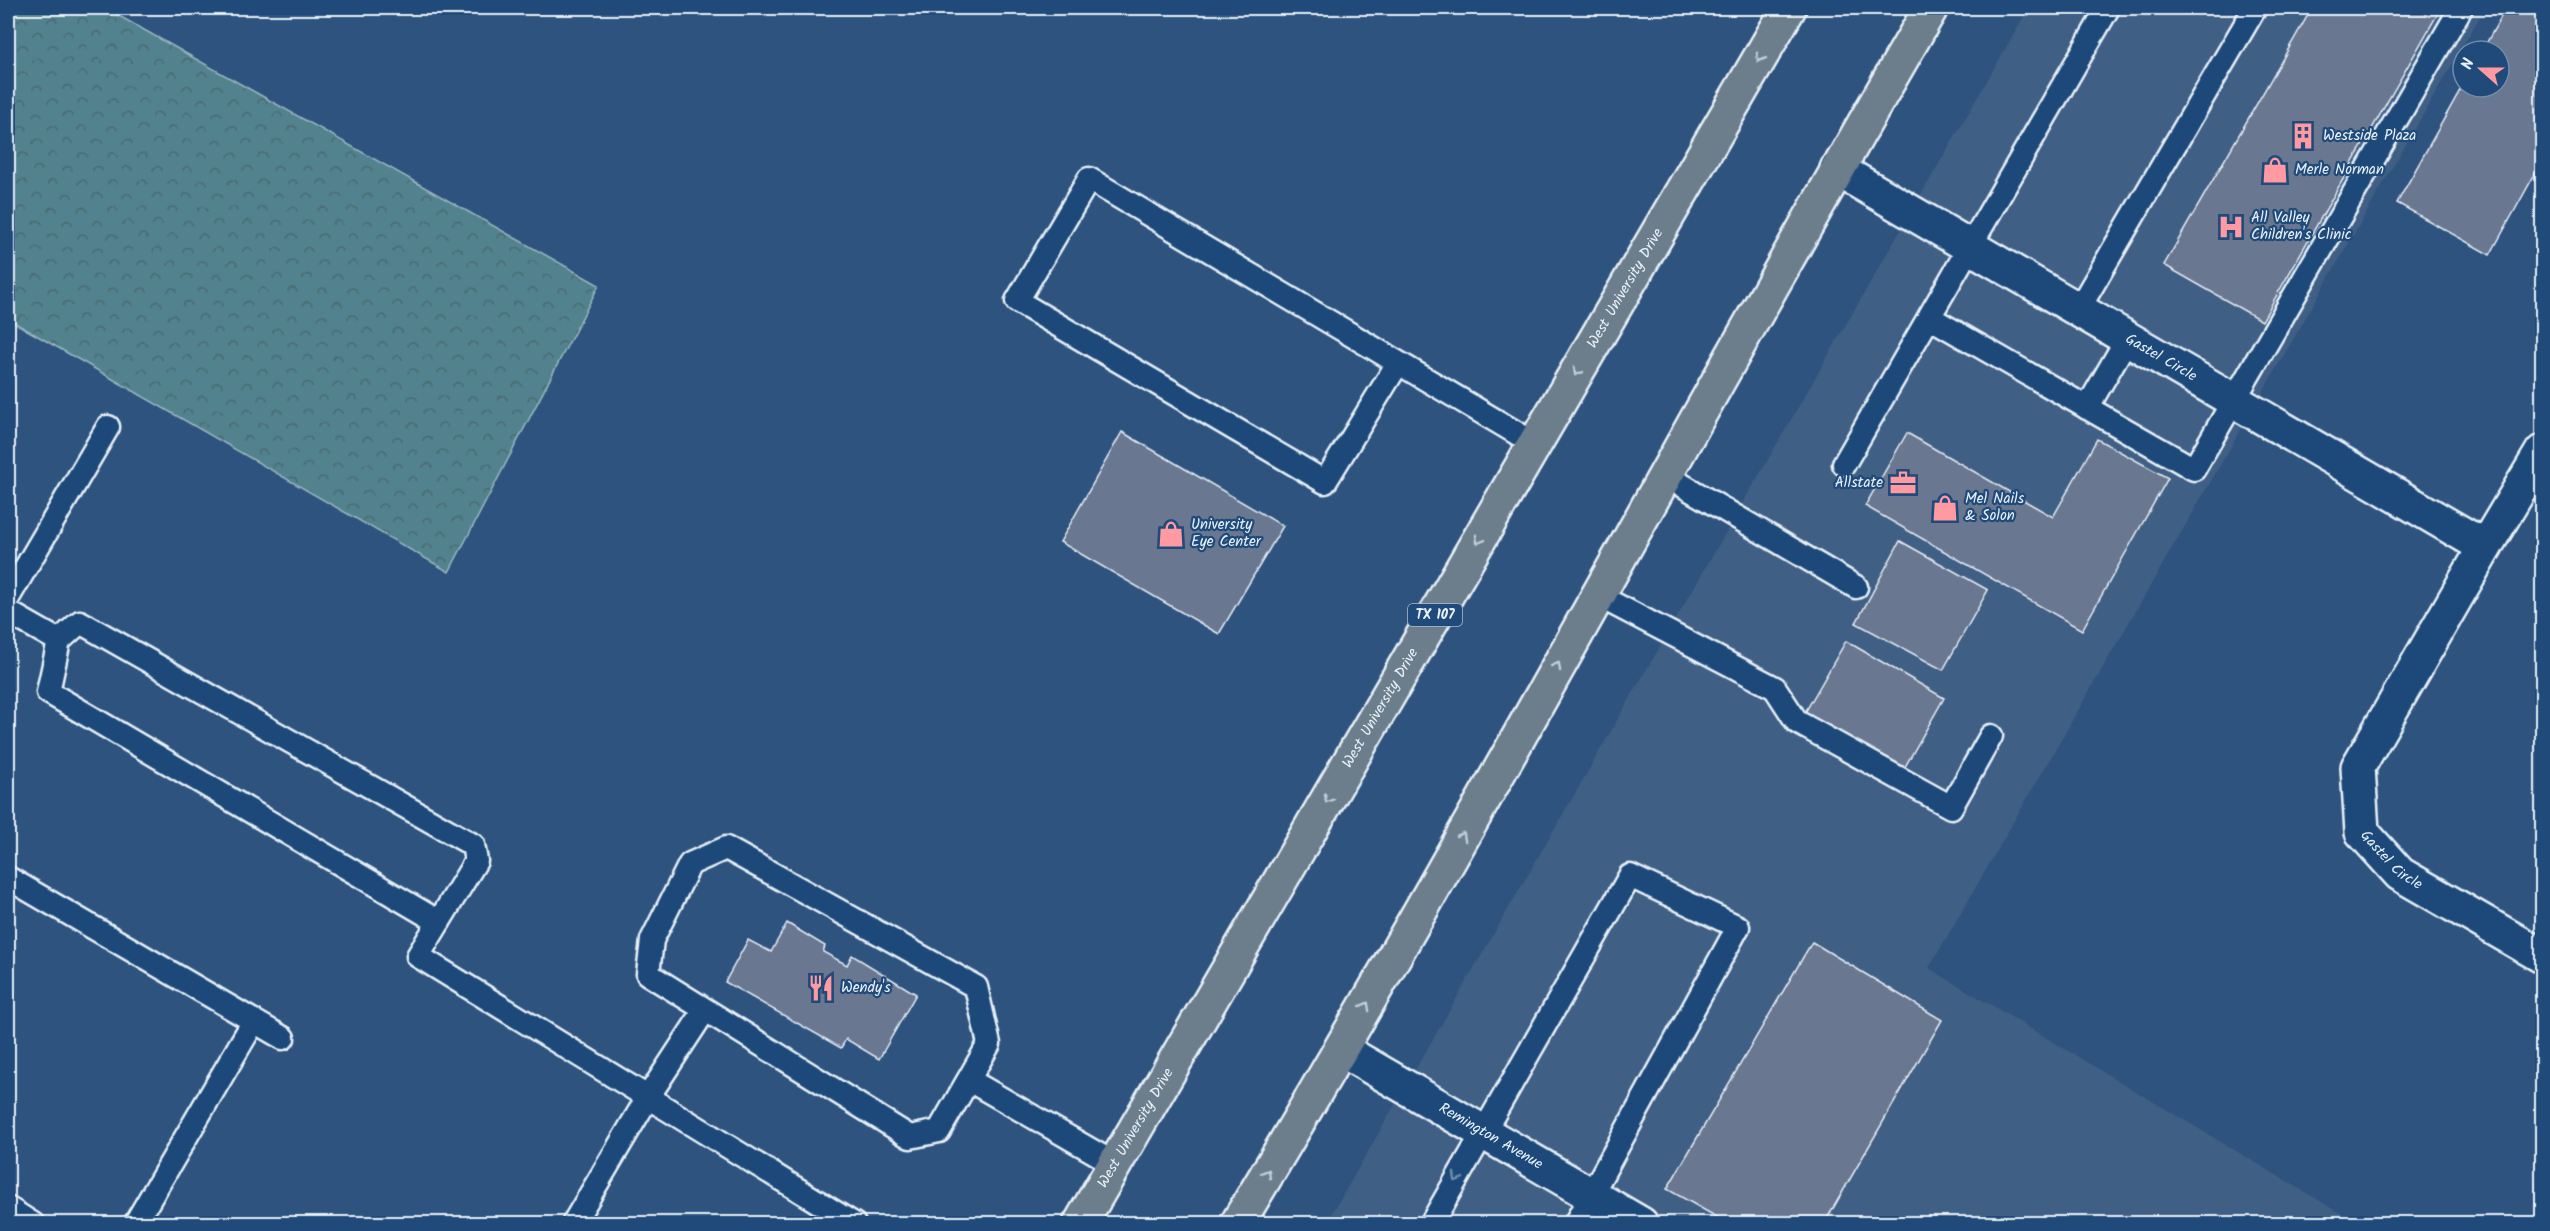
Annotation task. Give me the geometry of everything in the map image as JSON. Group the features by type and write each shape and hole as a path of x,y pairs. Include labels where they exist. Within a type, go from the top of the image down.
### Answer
{"main road":[{"name":"West University Drive","path":"1080,1224 1789,8"},
{"path":"1237,1224 1342,1050 1837,169 1931,8"}],"street":[{"name":"Gastel Circle","path":"1837,169 2485,547"},
{"name":"Gastel Circle","path":"2542,452 2358,767 2362,832 2400,874 2542,956"},
{"name":"Remington Avenue","path":"1342,1050 1641,1224"}],"lane":[{"path":"1844,464 2108,8"},
{"path":"2078,310 2255,8"},
{"path":"1929,316 2194,469 2461,8"},
{"path":"1398,363 1325,482 1017,301 1089,179 1535,444"},
{"path":"2087,408 2127,339"},
{"path":"8,598 108,427"},
{"path":"1665,476 1856,587"},
{"path":"1597,595 1775,688 1797,723 1951,807 1991,736"},
{"path":"8,612 59,641"},
{"path":"439,922 48,692 59,641 80,622 473,845 476,861 439,922 418,956 854,1224"},
{"path":"726,848 976,987 989,1044 939,1131 910,1137 705,1010 648,974 652,940 690,864 726,848"},
{"path":"1431,1224 1630,876 1737,927 1575,1224"},
{"path":"8,878 283,1038"},
{"path":"573,1224 648,1097 705,1010"},
{"path":"135,1224 254,1021"},
{"path":"969,1080 1115,1164"},
{"path":"8,1208 33,1224"}],"shaded area":[{"path":"2029,8 2485,8 2467,39 2451,39 2451,67 1929,968 2357,1223 1326,1224"}],"green space":[{"path":"8,8 105,8 599,285 449,572 8,319"}],"building":[{"name":"Westside Plaza","path":"2312,8 2441,8 2262,321 2164,265"},
{"path":"2506,8 2542,8 2542,161 2490,255 2397,203 2455,99 2511,99 2511,39 2489,39"},
{"name":"University Eye Center","path":"1122,432 1283,526 1219,634 1060,542"},
{"path":"1907,433 2053,517 2097,439 2168,478 2082,630 1865,506"},
{"path":"1900,541 1988,590 1943,670 1856,623"},
{"path":"1846,641 1944,698 1902,772 1803,716"},
{"name":"Wendy's","path":"787,923 825,946 823,952 847,965 852,955 916,994 879,1059 846,1039 841,1048 725,982 748,940 771,952"},
{"path":"1812,942 1942,1020 1824,1224 1729,1224 1667,1189"}],"place":[{"name":"Westside Plaza","path":"2303,136"},
{"name":"Merle Norman","path":"2275,170"},
{"name":"All Valley Children's Clinic","path":"2231,227"},
{"name":"Allstate","path":"1903,483"},
{"name":"Mel Nails & Solon","path":"1945,508"},
{"name":"University Eye Center","path":"1171,534"},
{"name":"Wendy's","path":"821,988"}]}
